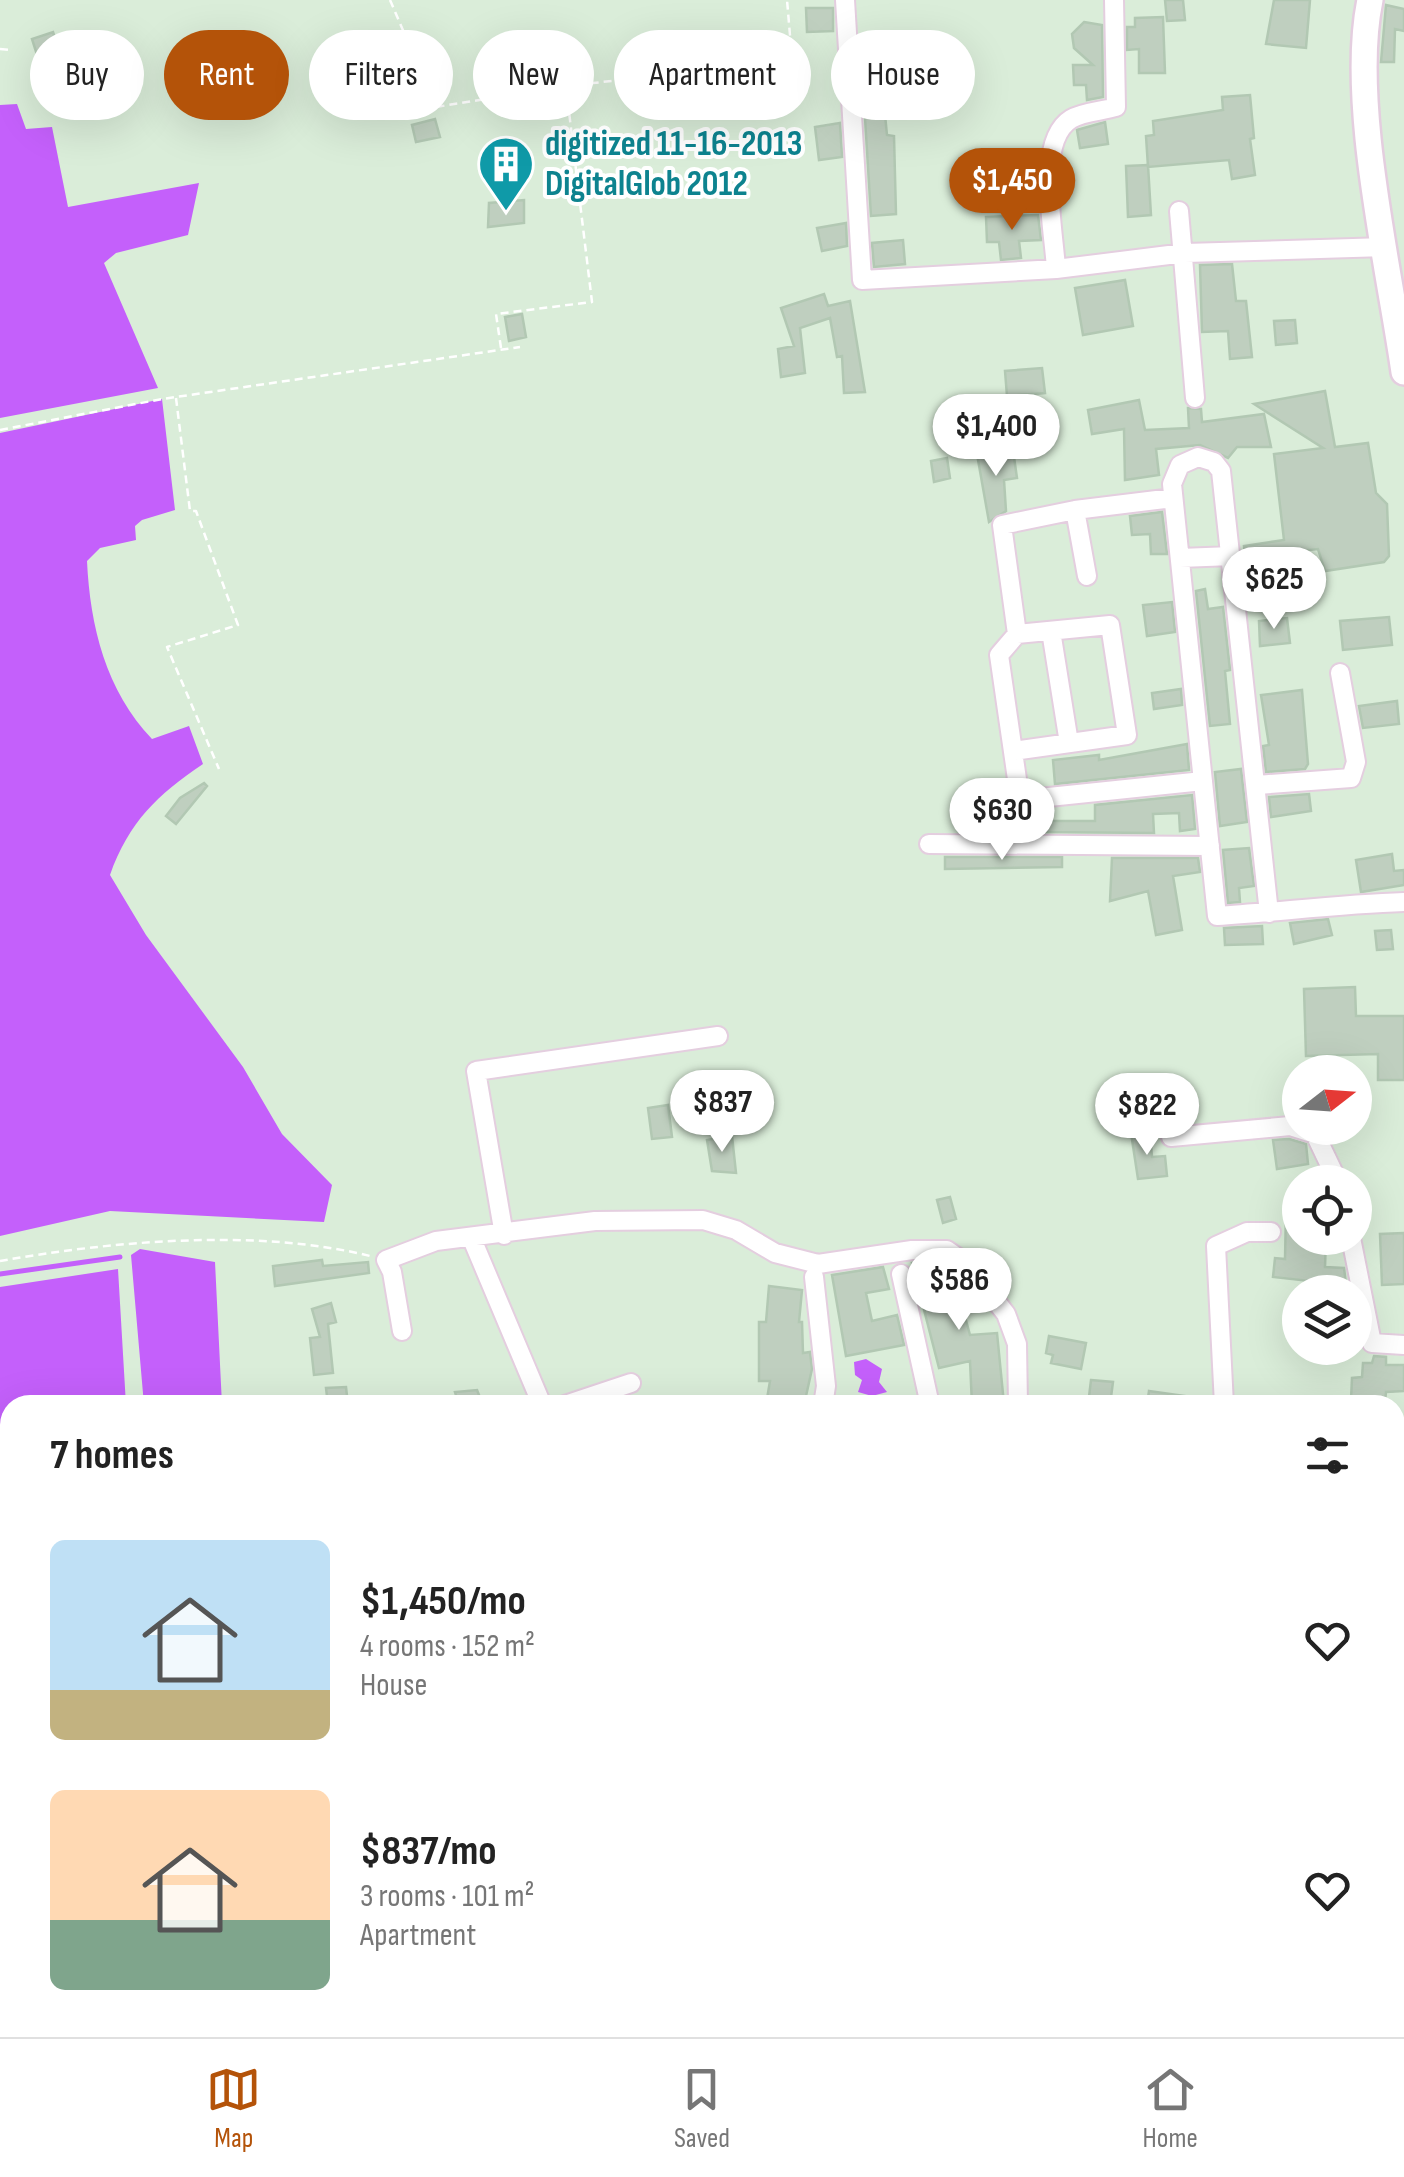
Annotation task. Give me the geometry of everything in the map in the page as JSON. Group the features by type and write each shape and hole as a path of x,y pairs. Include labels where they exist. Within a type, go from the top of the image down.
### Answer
{"main road":[{"path":"1370,0 1364,31 1367,113 1404,372"}],"street":[{"path":"845,0 862,280 1056,269 1186,254 1386,246"},
{"path":"1056,269 1049,158 1058,130 1073,117 1116,107 1114,0"},
{"path":"1180,211 1195,398"},
{"path":"1269,912 1221,471 1214,462 1198,457 1180,466 1172,484 1217,916 1404,902"},
{"path":"1017,634 1002,525 1076,510 1174,498"},
{"path":"1076,510 1087,576"},
{"path":"1180,558 1232,556"},
{"path":"1013,751 1127,735 1110,625 1017,634 999,656 1020,800 1203,781"},
{"path":"1051,631 1068,743"},
{"path":"1257,784 1351,778 1356,762 1340,673"},
{"path":"929,844 1210,846"},
{"path":"504,1234 476,1071 718,1036"},
{"path":"1170,1137 1290,1126 1315,1134 1330,1165"},
{"path":"402,1330 392,1272 386,1260 436,1241 595,1221 703,1220 736,1230 775,1253 818,1264 912,1250 947,1250 967,1264 1006,1314 1017,1344 1018,1395"},
{"path":"1223,1395 1216,1246 1246,1232 1270,1232"},
{"path":"472,1239 538,1395"},
{"path":"1354,1255 1372,1343 1404,1345"},
{"path":"901,1274 928,1395"},
{"path":"814,1277 825,1395"},
{"path":"595,1395 631,1383"}],"path":[{"path":"390,0 436,107 473,101"},
{"path":"594,83 774,64 786,58 791,47 788,0"},
{"path":"0,49 10,50"},
{"path":"501,348 496,314 592,302 570,120"},
{"path":"0,430 176,396 520,347"},
{"path":"176,396 190,511 196,511 238,626 167,647 219,769"},
{"path":"0,1261 100,1244 148,1242 269,1244 346,1250 386,1260"}],"shaded area":[{"path":"17,104 26,129 52,127 68,207 199,183 188,235 116,253 104,263 158,388 0,418 0,105"},
{"path":"162,399 175,510 142,520 135,526 136,540 100,548 87,561 89,585 103,656 123,700 152,739 189,726 203,764 146,811 126,840 110,875 146,935 243,1067 282,1134 332,1185 324,1222 110,1211 0,1236 0,433"},
{"path":"140,1249 215,1262 222,1395 143,1395 131,1255"},
{"path":"118,1269 125,1395 0,1395 0,1287"},
{"path":"866,1359 882,1369 879,1382 887,1392 858,1392 862,1380 855,1375 854,1362"}],"building":[{"path":"1165,0 1183,0 1185,20 1167,21"},
{"path":"1274,0 1310,0 1306,48 1266,44"},
{"path":"1386,5 1404,9 1404,31 1395,29 1394,62 1381,62"},
{"path":"806,8 833,8 833,30 807,30"},
{"path":"1163,17 1165,73 1139,73 1139,49 1127,50 1127,27 1135,27 1135,18"},
{"path":"1084,22 1102,25 1103,97 1087,100 1086,85 1074,85 1073,65 1093,65 1074,48 1072,34"},
{"path":"1250,95 1255,175 1232,179 1229,160 1148,167 1146,136 1154,135 1153,121 1223,110 1222,97"},
{"path":"435,120 440,137 416,142 412,125"},
{"path":"865,120 886,120 887,135 894,136 896,214 871,216"},
{"path":"1105,122 1108,144 1080,148 1077,130"},
{"path":"840,123 842,157 819,160 815,127"},
{"path":"1034,164 1036,189 1012,191 1010,166"},
{"path":"1148,165 1151,215 1128,217 1126,166"},
{"name":"digitized 11-16-2013 DigitalGlob 2012","path":"524,200 524,223 488,227 489,203"},
{"path":"1038,215 1041,240 1019,241 1021,258 1001,260 999,242 987,242 986,217"},
{"path":"846,223 847,246 822,251 817,228"},
{"path":"903,240 905,264 874,267 872,243"},
{"path":"1232,264 1236,301 1246,301 1252,357 1230,359 1228,331 1202,332 1200,265"},
{"path":"1125,280 1133,326 1083,335 1075,288"},
{"path":"824,294 828,306 850,301 865,392 844,393 842,356 837,357 830,318 800,328 805,373 781,377 778,349 794,346 781,308"},
{"path":"522,314 526,337 509,341 505,317"},
{"path":"1295,320 1297,343 1276,345 1274,321"},
{"path":"1042,368 1045,393 1007,396 1005,371"},
{"path":"1325,391 1335,447 1368,443 1376,493 1387,504 1389,556 1384,562 1325,571 1318,549 1290,552 1291,589 1249,594 1244,546 1284,540 1274,454 1323,448 1254,404"},
{"path":"1139,400 1145,430 1189,428 1188,408 1201,409 1202,422 1264,414 1271,447 1237,447 1228,458 1200,445 1156,449 1159,475 1125,480 1124,429 1092,434 1088,410"},
{"path":"1043,413 1047,433 1009,442 1005,422"},
{"path":"1013,450 1017,478 1004,480 1006,511 989,522 977,454"},
{"path":"947,458 950,478 934,482 931,461"},
{"path":"1162,512 1167,554 1151,554 1150,534 1132,535 1130,516"},
{"path":"1205,589 1208,609 1223,607 1230,670 1225,671 1230,724 1210,726 1196,591"},
{"path":"1172,602 1175,632 1147,636 1143,605"},
{"path":"1389,617 1392,645 1343,650 1340,621"},
{"path":"1287,618 1290,643 1260,646 1259,621"},
{"path":"1181,689 1182,705 1154,709 1152,693"},
{"path":"1302,690 1308,764 1305,769 1266,772 1263,746 1269,745 1261,695"},
{"path":"1397,701 1399,724 1363,728 1359,706"},
{"path":"1187,744 1189,770 1055,784 1053,760 1099,755 1099,760"},
{"path":"1241,769 1247,822 1220,826 1215,772"},
{"path":"204,783 207,786 176,824 166,816 180,798"},
{"path":"1309,794 1311,811 1271,817 1269,797"},
{"path":"1192,795 1195,829 1180,831 1179,813 1153,814 1154,833 1039,832 1038,821 1095,821 1095,805"},
{"path":"1249,848 1254,886 1239,888 1240,902 1228,903 1223,850"},
{"path":"1392,854 1394,871 1404,870 1404,885 1361,892 1356,860"},
{"path":"945,857 1062,857 1062,867 945,869"},
{"path":"1112,858 1198,858 1200,872 1173,876 1182,930 1156,935 1148,891 1110,901"},
{"path":"1328,919 1332,935 1294,944 1290,923"},
{"path":"1262,926 1263,944 1225,945 1224,928"},
{"path":"1391,930 1393,949 1377,950 1375,931"},
{"path":"1355,987 1356,1016 1404,1016 1404,1080 1378,1080 1378,1054 1306,1055 1304,989"},
{"path":"668,1105 672,1137 652,1139 648,1108"},
{"path":"1150,1132 1152,1157 1165,1156 1167,1176 1138,1179 1131,1133"},
{"path":"732,1136 736,1173 712,1171 707,1140"},
{"path":"1282,1139 1282,1145 1306,1145 1308,1164 1282,1165 1277,1169 1273,1140"},
{"path":"950,1197 956,1219 943,1223 937,1200"},
{"path":"1404,1233 1404,1284 1382,1285 1380,1234"},
{"path":"1285,1255 1325,1255 1325,1267 1344,1268 1345,1275 1273,1277 1275,1258 1285,1259"},
{"path":"322,1260 323,1266 368,1262 369,1273 275,1286 273,1266"},
{"path":"943,1262 952,1269 970,1335 997,1333 1003,1395 972,1395 970,1361 939,1368 912,1263"},
{"path":"883,1267 889,1289 866,1293 872,1321 897,1315 904,1345 846,1356 832,1275"},
{"path":"769,1286 802,1290 799,1322 803,1353 810,1352 812,1369 806,1395 768,1395 770,1381 759,1381 759,1322 766,1322"},
{"path":"331,1303 336,1322 328,1324 333,1373 314,1375 310,1338 320,1337 312,1309"},
{"path":"1049,1336 1086,1343 1081,1369 1051,1363 1053,1355 1046,1353"},
{"path":"1374,1356 1386,1357 1386,1365 1404,1365 1404,1391 1351,1395 1352,1378 1362,1377 1363,1365 1372,1365"},
{"path":"1091,1380 1113,1382 1111,1395 1089,1395"},
{"path":"346,1387 347,1395 327,1395 326,1388"},
{"path":"477,1390 479,1395 456,1395 455,1392"}],"waterway":[{"path":"0,1274 120,1257"}],"place":[{"name":"digitized 11-16-2013 DigitalGlob 2012","path":"506,213"}]}
